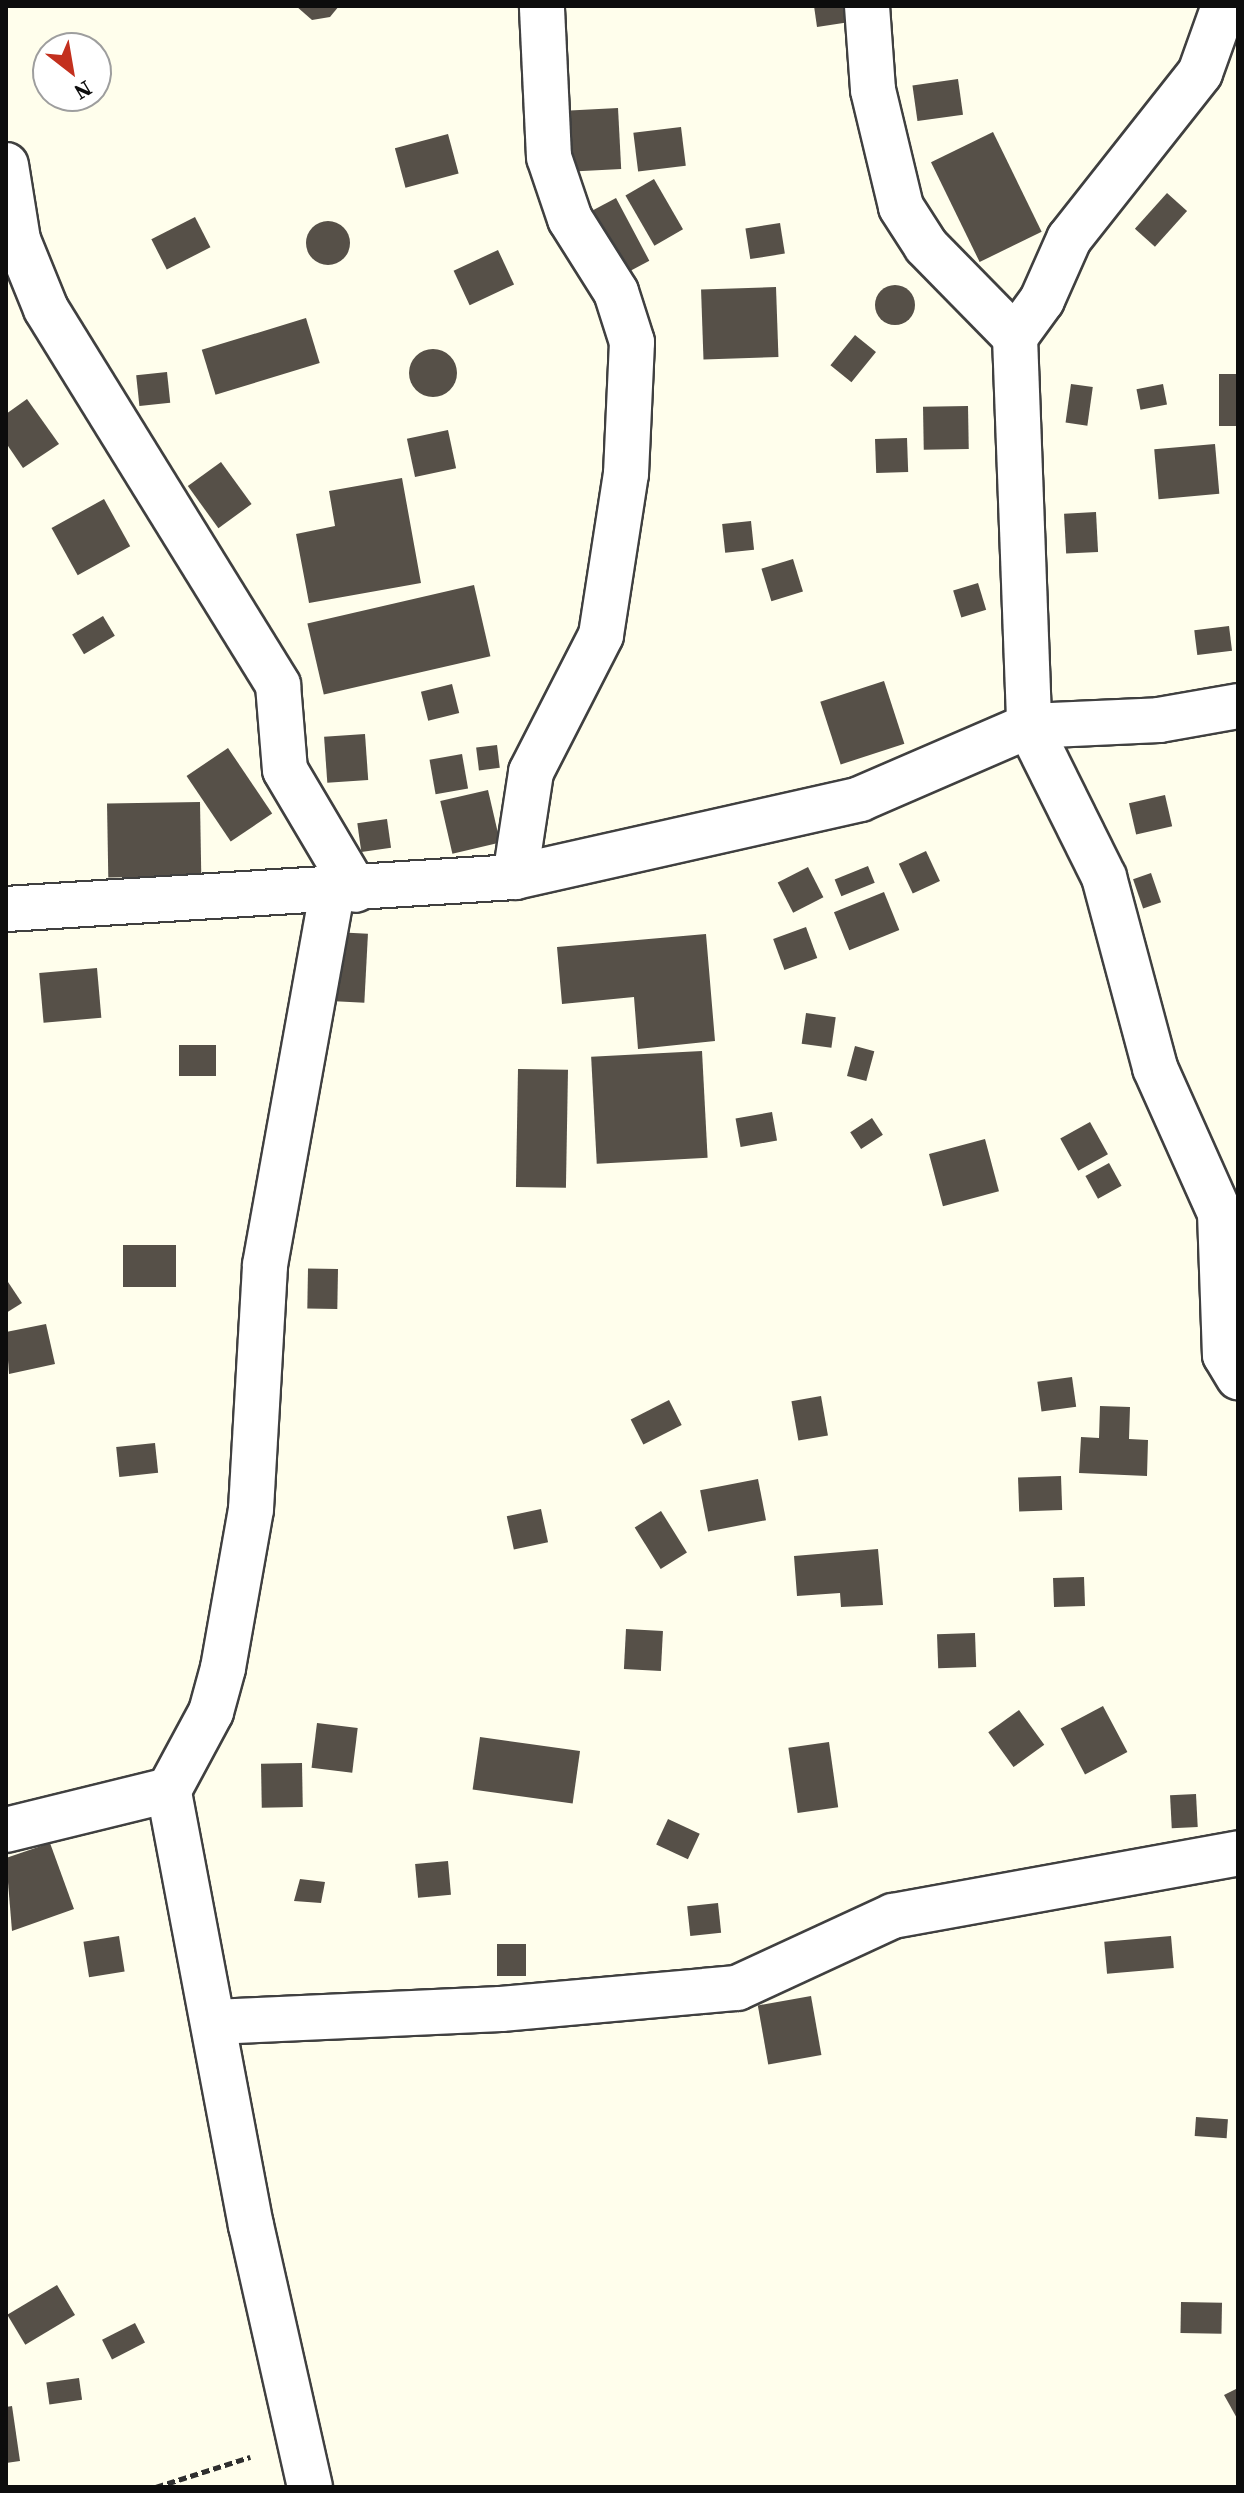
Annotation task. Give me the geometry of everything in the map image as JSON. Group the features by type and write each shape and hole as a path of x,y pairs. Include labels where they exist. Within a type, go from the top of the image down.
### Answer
{"street":[{"path":"515,877 531,772 601,635 626,474 632,342 616,292 570,219 549,157 542,6"},
{"path":"867,6 873,90 901,207 926,246 1015,337"},
{"path":"1224,6 1200,73 1069,239 1042,300 1015,337 1029,726 1104,877 1155,1068 1229,1214 1225,1355 1238,1377"},
{"path":"6,165 18,240 46,309 278,685 285,770 344,891 265,1265 251,1509 223,1668 211,1712 169,1790 251,2226 304,2440 310,2487"},
{"path":"6,909 344,891 515,877 860,799 1029,726 1159,720 1238,706"},
{"path":"6,1830 169,1790"},
{"path":"214,2022 501,2009 737,1988 893,1916 1238,1853"}],"path":[{"path":"156,2487 304,2440"}],"building":[{"path":"296,6 339,6 330,17 312,20"},
{"path":"814,6 861,6 863,20 817,27"},
{"path":"958,79 963,115 917,121 912,85"},
{"path":"618,108 621,169 568,172 565,111"},
{"path":"681,127 686,166 638,172 633,133"},
{"path":"993,132 1042,232 980,262 931,162"},
{"path":"448,134 459,174 405,188 395,148"},
{"path":"654,179 683,229 654,246 625,196"},
{"path":"1167,193 1187,211 1155,247 1135,229"},
{"path":"616,198 649,261 613,280 580,217"},
{"path":"195,217 210,247 167,270 151,239"},
{"path":"328,221 344,227 350,243 344,259 328,265 312,259 306,243 312,227"},
{"path":"780,223 785,254 750,259 745,228"},
{"path":"498,250 514,284 470,305 454,271"},
{"path":"895,285 909,291 915,305 909,319 895,325 881,319 875,305 881,291"},
{"path":"776,287 778,357 703,360 701,290"},
{"path":"306,318 320,363 216,395 202,350"},
{"path":"855,335 876,352 851,382 830,365"},
{"path":"433,349 442,350 450,356 456,364 456,382 450,390 442,396 433,397 424,396 416,390 410,382 409,373 410,364 416,356 424,350"},
{"path":"167,372 170,403 139,406 136,375"},
{"path":"1219,374 1238,374 1238,426 1219,426"},
{"path":"1071,384 1093,387 1087,426 1066,423"},
{"path":"1163,384 1167,405 1141,410 1136,389"},
{"path":"27,399 59,444 23,468 6,443 6,414"},
{"path":"968,406 969,449 924,450 923,407"},
{"path":"448,430 456,468 415,477 407,439"},
{"path":"907,438 908,472 876,473 875,439"},
{"path":"1215,444 1219,494 1159,499 1154,449"},
{"path":"221,462 252,504 218,528 188,486"},
{"path":"402,478 421,583 309,603 296,534 335,526 329,491"},
{"path":"104,499 130,546 78,575 52,528"},
{"path":"1096,512 1098,552 1066,554 1064,514"},
{"path":"751,521 754,550 725,553 722,524"},
{"path":"793,559 803,592 771,601 761,569"},
{"path":"978,583 986,610 961,617 953,591"},
{"path":"474,585 490,656 324,695 307,623"},
{"path":"103,616 115,636 84,654 72,635"},
{"path":"1229,626 1232,651 1197,655 1194,630"},
{"path":"884,681 904,744 841,764 820,702"},
{"path":"452,684 459,713 428,721 421,692"},
{"path":"365,734 368,780 327,783 324,737"},
{"path":"497,745 500,768 479,770 476,748"},
{"path":"228,748 272,813 231,841 187,776"},
{"path":"462,754 468,788 436,794 430,760"},
{"path":"488,790 500,843 452,854 440,801"},
{"path":"1165,795 1172,826 1136,835 1129,803"},
{"path":"200,802 201,876 108,878 107,804"},
{"path":"387,819 391,848 361,852 357,823"},
{"path":"926,851 940,881 913,894 899,864"},
{"path":"868,866 875,883 841,896 835,879"},
{"path":"808,867 823,897 793,913 778,882"},
{"path":"1151,873 1161,902 1143,908 1133,879"},
{"path":"884,892 899,930 849,950 834,912"},
{"path":"806,927 817,958 784,970 773,939"},
{"path":"334,932 368,934 364,1003 330,1001"},
{"path":"706,934 715,1041 638,1049 634,997 562,1004 557,947"},
{"path":"97,968 101,1018 44,1023 39,973"},
{"path":"806,1013 836,1017 831,1048 802,1044"},
{"path":"179,1045 216,1045 216,1076 179,1076"},
{"path":"855,1046 874,1051 866,1081 847,1076"},
{"path":"702,1051 708,1158 597,1164 591,1057"},
{"path":"518,1069 568,1070 566,1188 516,1187"},
{"path":"772,1112 777,1141 741,1147 736,1118"},
{"path":"872,1118 883,1135 861,1149 850,1132"},
{"path":"1090,1122 1108,1154 1078,1171 1060,1138"},
{"path":"985,1139 999,1191 943,1206 929,1154"},
{"path":"1109,1163 1122,1186 1098,1199 1085,1176"},
{"path":"123,1245 176,1245 176,1287 123,1287"},
{"path":"308,1268 338,1269 337,1309 307,1308"},
{"path":"6,1279 22,1303 6,1313"},
{"path":"46,1324 55,1364 9,1374 6,1332"},
{"path":"1072,1377 1076,1407 1042,1412 1037,1382"},
{"path":"821,1396 828,1435 798,1441 791,1401"},
{"path":"669,1400 682,1425 643,1444 631,1420"},
{"path":"1100,1406 1130,1407 1129,1439 1148,1440 1147,1476 1079,1473 1081,1437 1099,1438"},
{"path":"155,1443 158,1473 119,1477 116,1447"},
{"path":"1061,1476 1062,1510 1019,1511 1018,1478"},
{"path":"758,1479 766,1520 708,1531 700,1490"},
{"path":"541,1509 548,1542 514,1550 507,1516"},
{"path":"661,1511 687,1553 661,1569 635,1527"},
{"path":"878,1549 883,1605 841,1607 840,1593 797,1596 794,1556"},
{"path":"1084,1577 1085,1606 1054,1607 1053,1578"},
{"path":"626,1629 663,1631 661,1671 624,1669"},
{"path":"975,1633 976,1667 938,1668 937,1634"},
{"path":"1103,1706 1127,1752 1085,1774 1061,1729"},
{"path":"1019,1710 1044,1745 1014,1767 988,1732"},
{"path":"317,1723 358,1728 352,1773 312,1768"},
{"path":"480,1737 580,1751 573,1804 473,1789"},
{"path":"829,1742 838,1807 798,1813 788,1748"},
{"path":"302,1763 303,1807 262,1808 261,1764"},
{"path":"1196,1794 1198,1827 1172,1828 1170,1795"},
{"path":"668,1819 700,1834 688,1859 656,1844"},
{"path":"50,1843 74,1909 12,1931 6,1858"},
{"path":"448,1861 451,1895 418,1898 415,1864"},
{"path":"300,1879 325,1882 321,1903 294,1901"},
{"path":"718,1903 721,1933 690,1936 687,1906"},
{"path":"119,1936 125,1972 89,1977 83,1942"},
{"path":"1171,1936 1174,1968 1107,1974 1104,1942"},
{"path":"497,1944 526,1944 526,1976 497,1976"},
{"path":"811,1996 821,2055 768,2064 758,2005"},
{"path":"1196,2117 1228,2119 1227,2138 1195,2136"},
{"path":"57,2285 75,2315 25,2345 7,2315"},
{"path":"1181,2302 1222,2303 1221,2334 1180,2333"},
{"path":"135,2323 145,2343 112,2359 102,2340"},
{"path":"79,2378 82,2400 49,2404 46,2383"},
{"path":"1238,2388 1238,2420 1224,2395"},
{"path":"12,2406 20,2461 6,2463 6,2407"}]}
